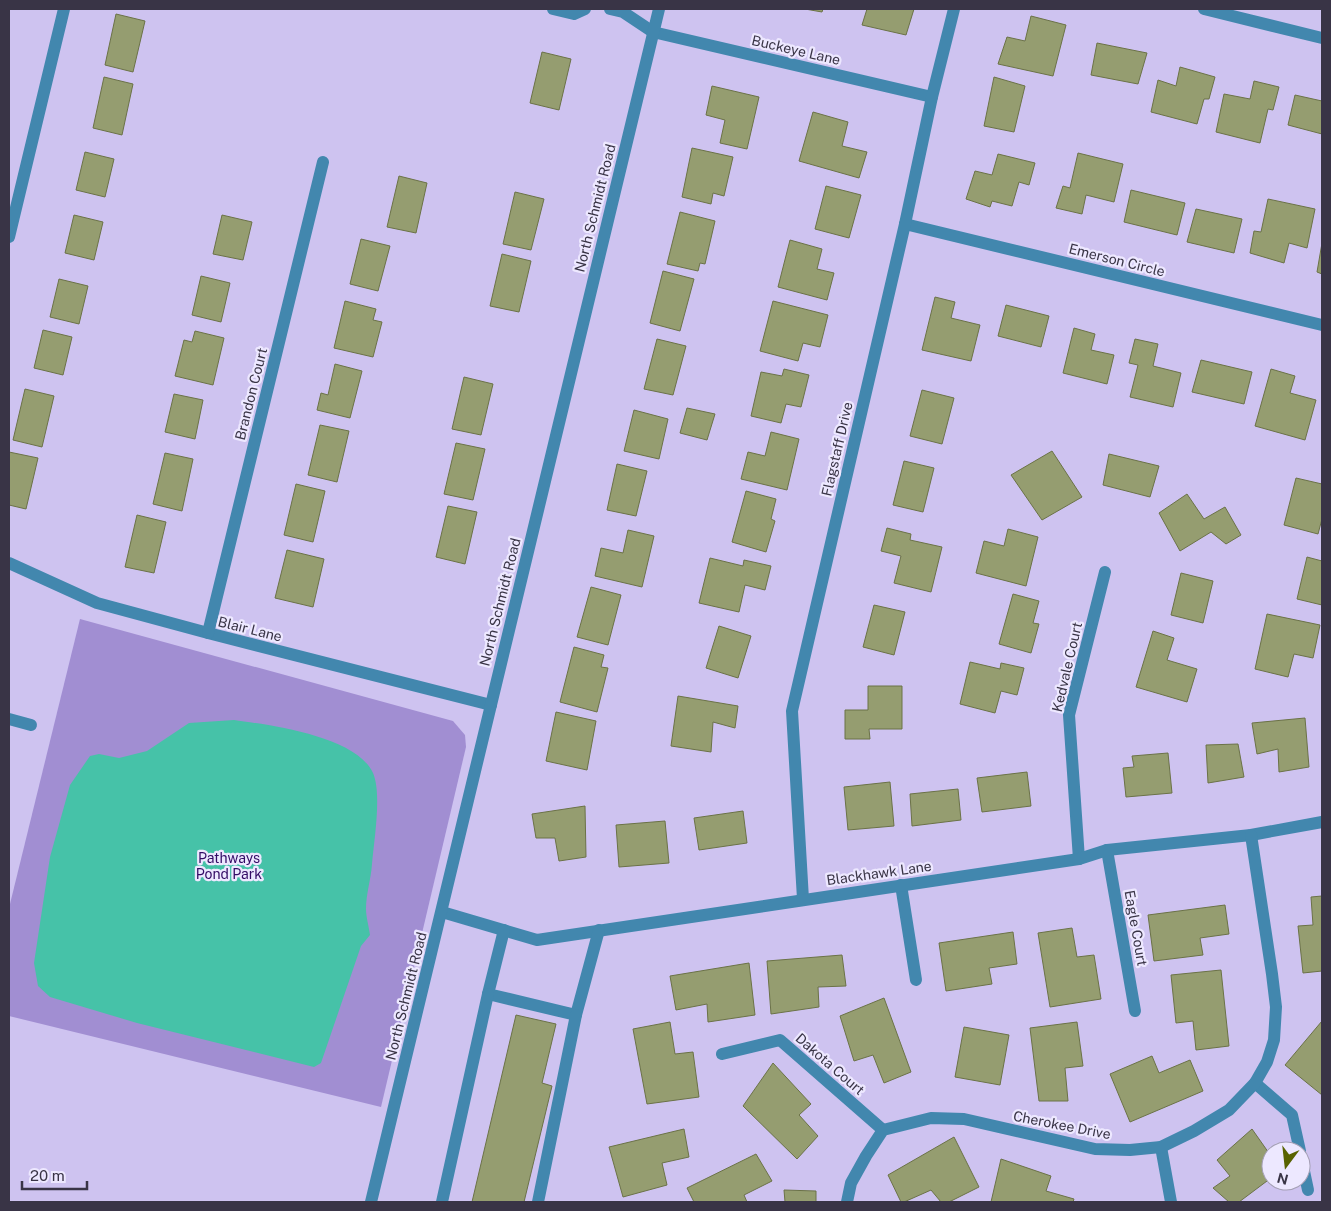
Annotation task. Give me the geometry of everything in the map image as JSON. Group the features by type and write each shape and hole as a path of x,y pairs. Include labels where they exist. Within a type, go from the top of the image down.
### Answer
{"street":[{"path":"9,237 64,9"},
{"path":"553,9 574,14 585,9"},
{"path":"610,9 624,12 653,32"},
{"name":"North Schmidt Road","path":"371,1202 659,9"},
{"name":"Flagstaff Drive","path":"803,900 792,711 905,224 932,97 954,9"},
{"path":"1204,9 1322,38"},
{"name":"Buckeye Lane","path":"653,32 932,97"},
{"name":"Brandon Court","path":"208,633 324,162"},
{"name":"Emerson Circle","path":"905,224 1322,325"},
{"name":"Blair Lane","path":"9,563 97,603 491,705"},
{"name":"Kedvale Court","path":"1079,859 1069,716 1105,572"},
{"path":"9,719 31,725"},
{"name":"Blackhawk Lane","path":"442,912 537,940 1079,859 1107,850 1251,835 1322,822"},
{"name":"Cherokee Drive","path":"883,1130 931,1118 964,1119 1095,1149 1130,1150 1161,1147 1194,1131 1229,1110 1255,1083 1267,1062 1274,1040 1276,1007 1251,835"},
{"name":"Eagle Court","path":"1107,850 1135,1012"},
{"path":"901,885 916,980"},
{"path":"442,1202 504,930"},
{"path":"538,1202 576,1015 599,930"},
{"path":"488,994 576,1015"},
{"name":"Dakota Court","path":"722,1054 780,1040 883,1130"},
{"path":"1255,1083 1292,1115 1298,1141"},
{"path":"847,1202 851,1183 883,1130"},
{"path":"1161,1147 1171,1202"}],"green space":[{"name":"Pathways Pond Park","path":"80,619 453,721 465,735 466,747 381,1107 9,1016 9,908"}],"shaded area":[{"path":"234,720 289,729 331,741 364,760 373,773 376,782 377,817 366,909 370,935 361,946 321,1063 314,1067 137,1023 50,997 38,986 34,963 50,857 70,785 90,756 99,754 119,758 147,751 189,723"}],"building":[{"path":"805,9 823,9 822,12"},
{"path":"867,9 914,9 906,35 862,25"},
{"path":"116,14 145,21 133,72 105,65"},
{"path":"1031,16 1066,25 1053,76 998,64 1007,37 1025,41"},
{"path":"1097,43 1147,53 1138,84 1091,75"},
{"path":"542,52 571,59 559,110 530,103"},
{"path":"1180,67 1215,77 1209,99 1204,99 1197,124 1151,112 1158,80 1176,86"},
{"path":"104,77 133,84 122,135 93,128"},
{"path":"994,77 1025,86 1014,132 984,126"},
{"path":"1254,81 1279,87 1273,110 1268,109 1260,143 1216,132 1224,94 1250,99"},
{"path":"712,86 759,97 747,149 720,143 725,120 706,115"},
{"path":"1295,95 1322,101 1322,134 1288,125"},
{"path":"813,112 848,122 842,146 867,152 859,178 799,161"},
{"path":"692,148 733,157 724,196 713,193 711,204 682,197"},
{"path":"85,152 114,159 105,197 76,190"},
{"path":"1078,153 1123,164 1114,202 1086,195 1082,214 1056,208 1063,186 1070,188"},
{"path":"998,154 1035,163 1029,185 1019,182 1012,206 992,201 990,207 966,199 975,171 992,175"},
{"path":"399,176 427,183 416,233 387,227"},
{"path":"826,186 861,195 849,238 815,229"},
{"path":"1131,190 1185,203 1177,235 1124,222"},
{"path":"515,192 544,199 531,250 503,244"},
{"path":"1268,199 1315,209 1307,248 1289,243 1284,263 1250,253 1254,231 1261,232"},
{"path":"1196,209 1242,219 1234,253 1187,242"},
{"path":"680,212 715,221 705,264 700,263 698,271 667,264"},
{"path":"74,215 103,222 94,260 65,253"},
{"path":"222,215 252,222 243,260 213,254"},
{"path":"361,239 390,246 378,291 350,284"},
{"path":"790,240 822,249 817,269 834,273 827,300 778,287"},
{"path":"1322,243 1322,274 1317,272"},
{"path":"502,254 531,261 519,312 490,306"},
{"path":"663,271 694,279 680,331 650,323"},
{"path":"201,276 230,283 221,322 192,315"},
{"path":"59,279 88,286 79,324 50,317"},
{"path":"935,297 955,302 951,318 980,325 971,361 922,350"},
{"path":"345,301 376,309 373,320 382,322 373,357 334,348"},
{"path":"773,301 828,315 820,347 803,343 798,361 760,351"},
{"path":"1006,305 1049,316 1041,347 998,336"},
{"path":"1074,328 1095,334 1091,350 1114,355 1107,384 1063,373"},
{"path":"43,330 72,337 63,375 34,368"},
{"path":"195,331 224,338 213,385 175,376 184,340 192,342"},
{"path":"657,339 686,346 673,395 644,389"},
{"path":"1135,339 1158,344 1153,366 1181,373 1173,407 1130,397 1138,365 1129,363"},
{"path":"1201,360 1252,372 1244,404 1192,392"},
{"path":"335,364 362,371 350,418 317,410 321,393 328,395"},
{"path":"784,369 809,375 801,407 786,404 781,423 751,416 761,372 782,376"},
{"path":"1271,369 1295,376 1290,393 1316,400 1305,440 1255,426"},
{"path":"464,377 493,384 481,435 452,429"},
{"path":"25,389 54,396 42,447 13,440"},
{"path":"922,390 954,398 942,444 910,436"},
{"path":"174,394 203,400 195,439 165,432"},
{"path":"687,408 715,414 707,440 680,433"},
{"path":"634,410 668,419 659,459 624,451"},
{"path":"320,425 349,431 337,482 308,475"},
{"path":"771,432 799,439 787,490 741,479 748,452 765,456"},
{"path":"456,443 485,449 473,500 444,494"},
{"path":"1052,451 1082,497 1042,520 1011,475"},
{"path":"9,452 38,458 26,509 9,505"},
{"path":"165,453 193,459 182,511 153,504"},
{"path":"1109,454 1159,466 1150,497 1103,485"},
{"path":"904,461 934,468 923,512 893,505"},
{"path":"617,464 647,471 636,516 607,510"},
{"path":"1296,478 1322,484 1322,519 1318,534 1284,525"},
{"path":"296,484 325,491 313,542 284,535"},
{"path":"746,491 776,499 771,519 775,521 766,552 732,542"},
{"path":"1187,494 1204,519 1225,507 1241,535 1226,544 1211,532 1180,551 1159,513"},
{"path":"448,506 477,512 465,564 436,557"},
{"path":"137,515 166,522 154,573 125,567"},
{"path":"887,528 911,534 910,540 942,547 931,592 894,583 901,556 881,551"},
{"path":"1008,529 1038,537 1026,586 976,573 984,541 1004,546"},
{"path":"628,530 654,536 642,587 595,576 601,548 623,553"},
{"path":"287,550 324,559 313,607 275,598"},
{"path":"1307,557 1322,561 1322,605 1297,599"},
{"path":"710,558 743,566 744,560 771,566 765,590 745,585 739,612 699,603"},
{"path":"1181,573 1213,581 1203,623 1171,615"},
{"path":"591,587 621,595 608,645 577,637"},
{"path":"1013,594 1039,601 1033,623 1039,624 1031,653 999,644"},
{"path":"874,605 905,612 894,655 863,647"},
{"path":"1267,614 1320,625 1313,658 1294,654 1288,677 1255,669"},
{"path":"719,626 751,636 738,678 706,668"},
{"path":"1153,631 1174,638 1167,660 1197,669 1187,702 1136,687"},
{"path":"574,647 604,655 601,667 608,668 597,712 560,702"},
{"path":"970,662 1000,669 1001,663 1024,668 1017,695 1001,691 995,713 960,704"},
{"path":"868,686 902,686 902,729 869,729 870,739 845,739 845,710 868,710"},
{"path":"678,696 738,706 735,728 713,722 711,752 671,746"},
{"path":"556,712 596,721 587,770 546,761"},
{"path":"1305,718 1309,767 1279,772 1278,749 1257,754 1252,723"},
{"path":"1238,744 1244,777 1208,783 1206,745"},
{"path":"1168,753 1172,793 1126,797 1123,768 1134,767 1132,756"},
{"path":"1027,772 1031,806 982,812 977,778"},
{"path":"890,782 894,826 848,830 844,787"},
{"path":"958,789 961,820 912,826 910,794"},
{"path":"585,806 586,857 559,861 555,838 536,838 532,814"},
{"path":"743,811 747,843 699,850 694,818"},
{"path":"665,821 669,863 619,867 616,825"},
{"path":"1322,896 1322,971 1303,973 1298,926 1313,925 1311,897"},
{"path":"1225,905 1229,934 1200,938 1203,955 1154,961 1148,915"},
{"path":"1072,928 1077,957 1094,955 1101,999 1050,1007 1038,933"},
{"path":"1013,932 1017,964 989,968 992,984 946,991 939,943"},
{"path":"842,955 846,986 818,987 819,1007 771,1014 767,961"},
{"path":"749,963 755,1015 708,1022 707,1004 676,1010 670,976"},
{"path":"1221,970 1229,1046 1196,1050 1193,1021 1176,1023 1171,975"},
{"path":"884,998 911,1072 884,1083 873,1055 854,1061 840,1016"},
{"path":"516,1015 556,1024 542,1083 552,1086 524,1202 472,1202"},
{"path":"1322,1021 1322,1095 1285,1065"},
{"path":"670,1022 675,1054 693,1052 699,1097 647,1104 633,1029"},
{"path":"1077,1022 1083,1066 1065,1068 1068,1101 1039,1101 1030,1028"},
{"path":"964,1027 1009,1035 1000,1085 955,1077"},
{"path":"1152,1056 1159,1073 1190,1060 1203,1091 1130,1122 1110,1074"},
{"path":"773,1063 811,1104 799,1115 818,1136 797,1159 743,1106"},
{"path":"684,1129 689,1157 662,1163 667,1185 623,1197 609,1147"},
{"path":"1252,1129 1261,1142 1261,1186 1239,1202 1229,1202 1213,1188 1230,1176 1217,1160"},
{"path":"954,1137 979,1187 949,1202 941,1202 931,1190 901,1202 888,1175"},
{"path":"756,1154 772,1181 744,1195 747,1202 694,1202 687,1188"},
{"path":"1001,1159 1051,1176 1046,1191 1074,1199 1073,1202 991,1202"},
{"path":"784,1190 816,1191 816,1202 785,1202"}]}
